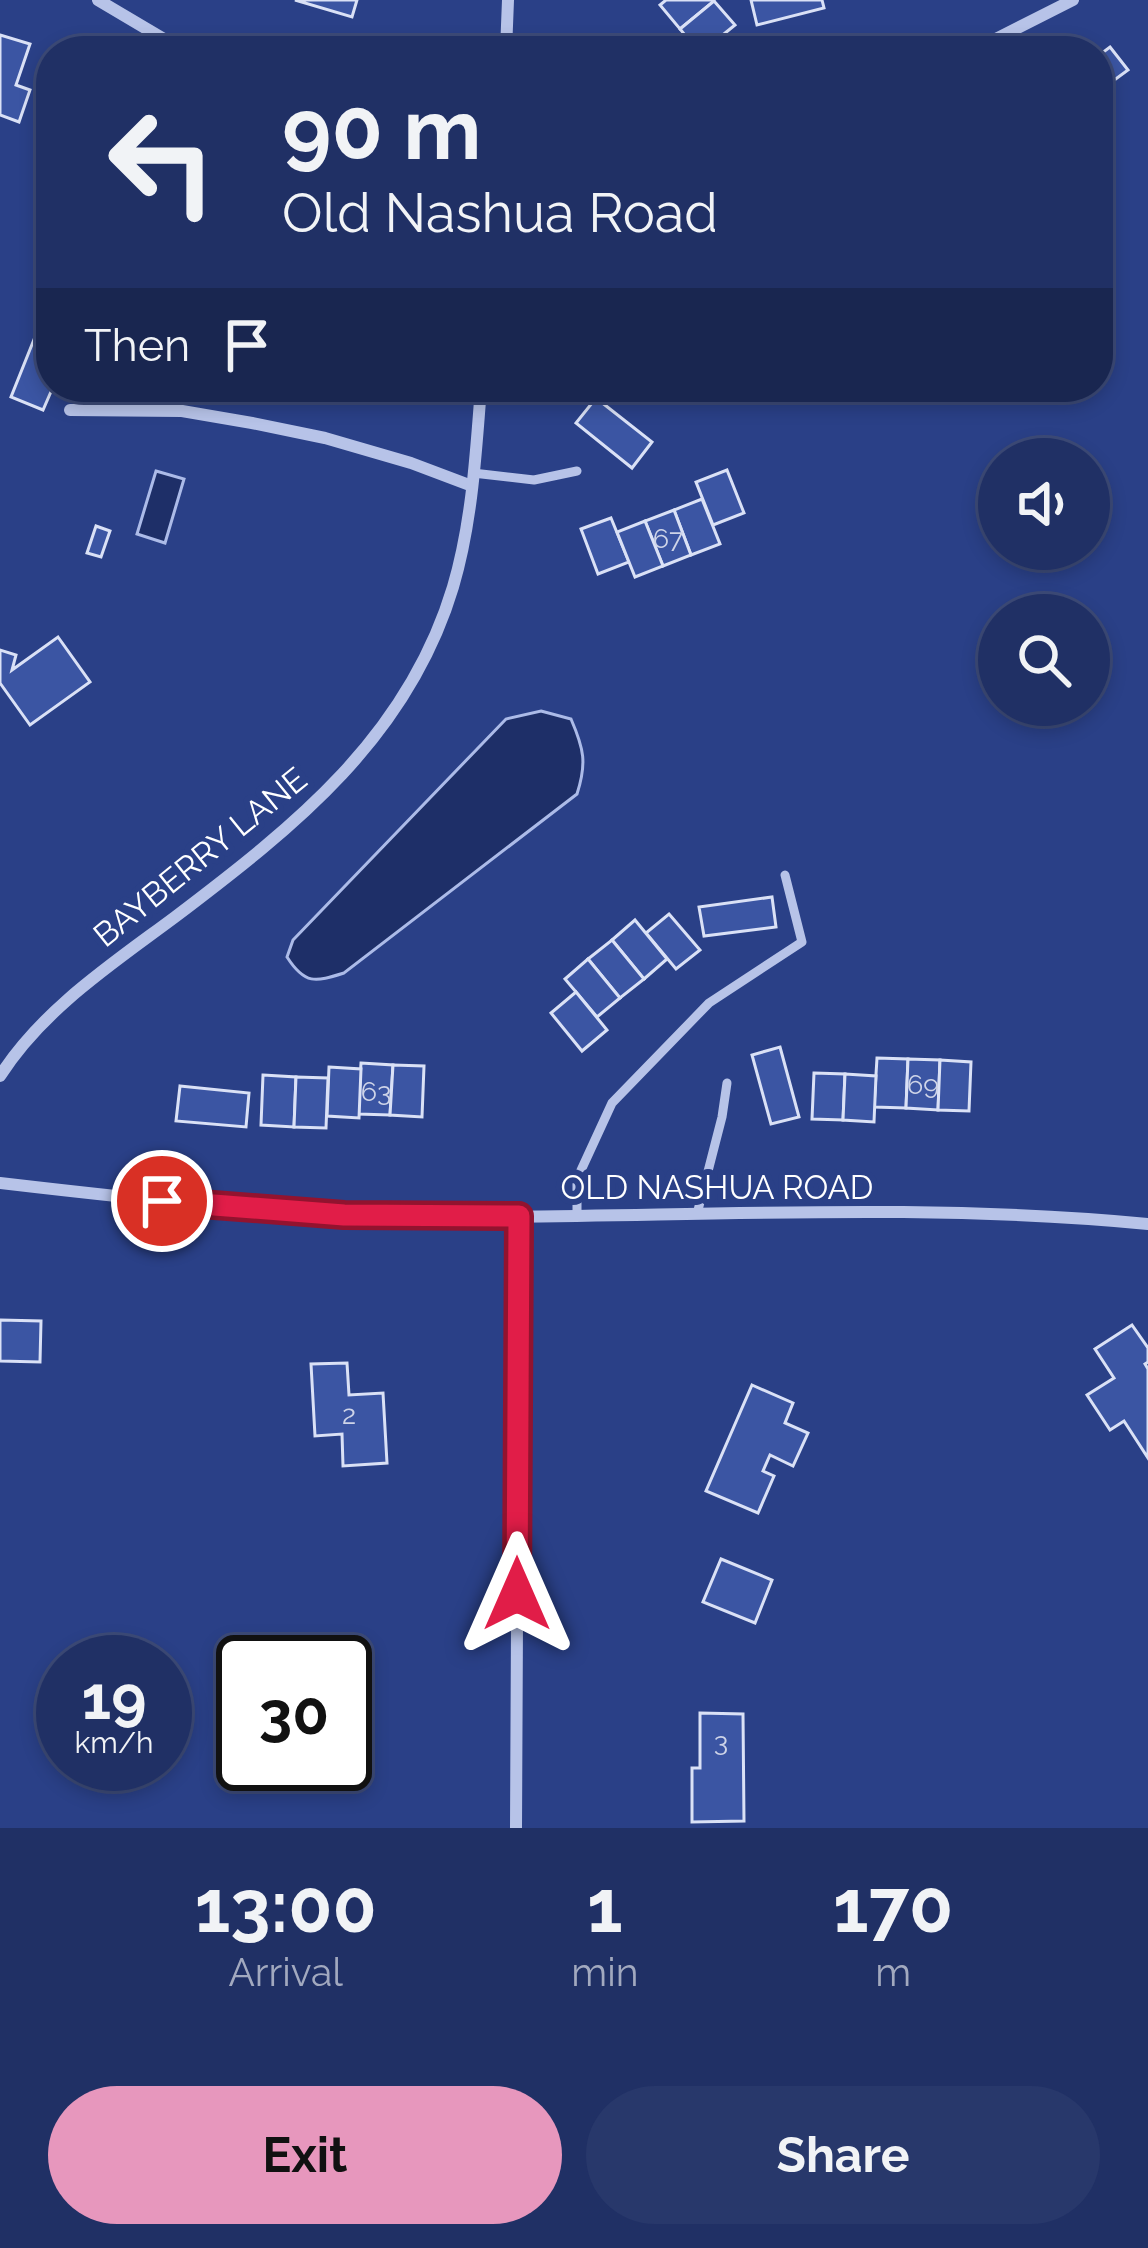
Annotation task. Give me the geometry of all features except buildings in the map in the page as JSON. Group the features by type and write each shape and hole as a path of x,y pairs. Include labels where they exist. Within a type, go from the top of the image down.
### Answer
{"street":[{"path":"98,0 159,36"},
{"path":"507,36 508,0"},
{"path":"1002,36 1073,0"},
{"name":"BAYBERRY LANE","path":"0,1076 37,1028 86,984 301,816 394,713 428,653 453,588 480,402"},
{"path":"70,410 182,411 252,423 325,438 472,480"},
{"name":"OLD NASHUA ROAD","path":"0,1183 344,1215 860,1212 1079,1217 1148,1224"},
{"path":"516,1828 519,1216"}],"lane":[{"path":"472,480 534,480 577,471"},
{"path":"577,1216 577,1179 612,1103 709,1003 802,943 785,875"},
{"path":"697,1214 727,1083"}],"water":[{"path":"156,471 184,479 165,543 137,534"},
{"path":"541,711 571,719 583,756 577,794 344,973 311,979 299,973 287,957 293,940 506,719"}],"route":[{"path":"162,1201 344,1215 519,1216 517,1594"}]}
